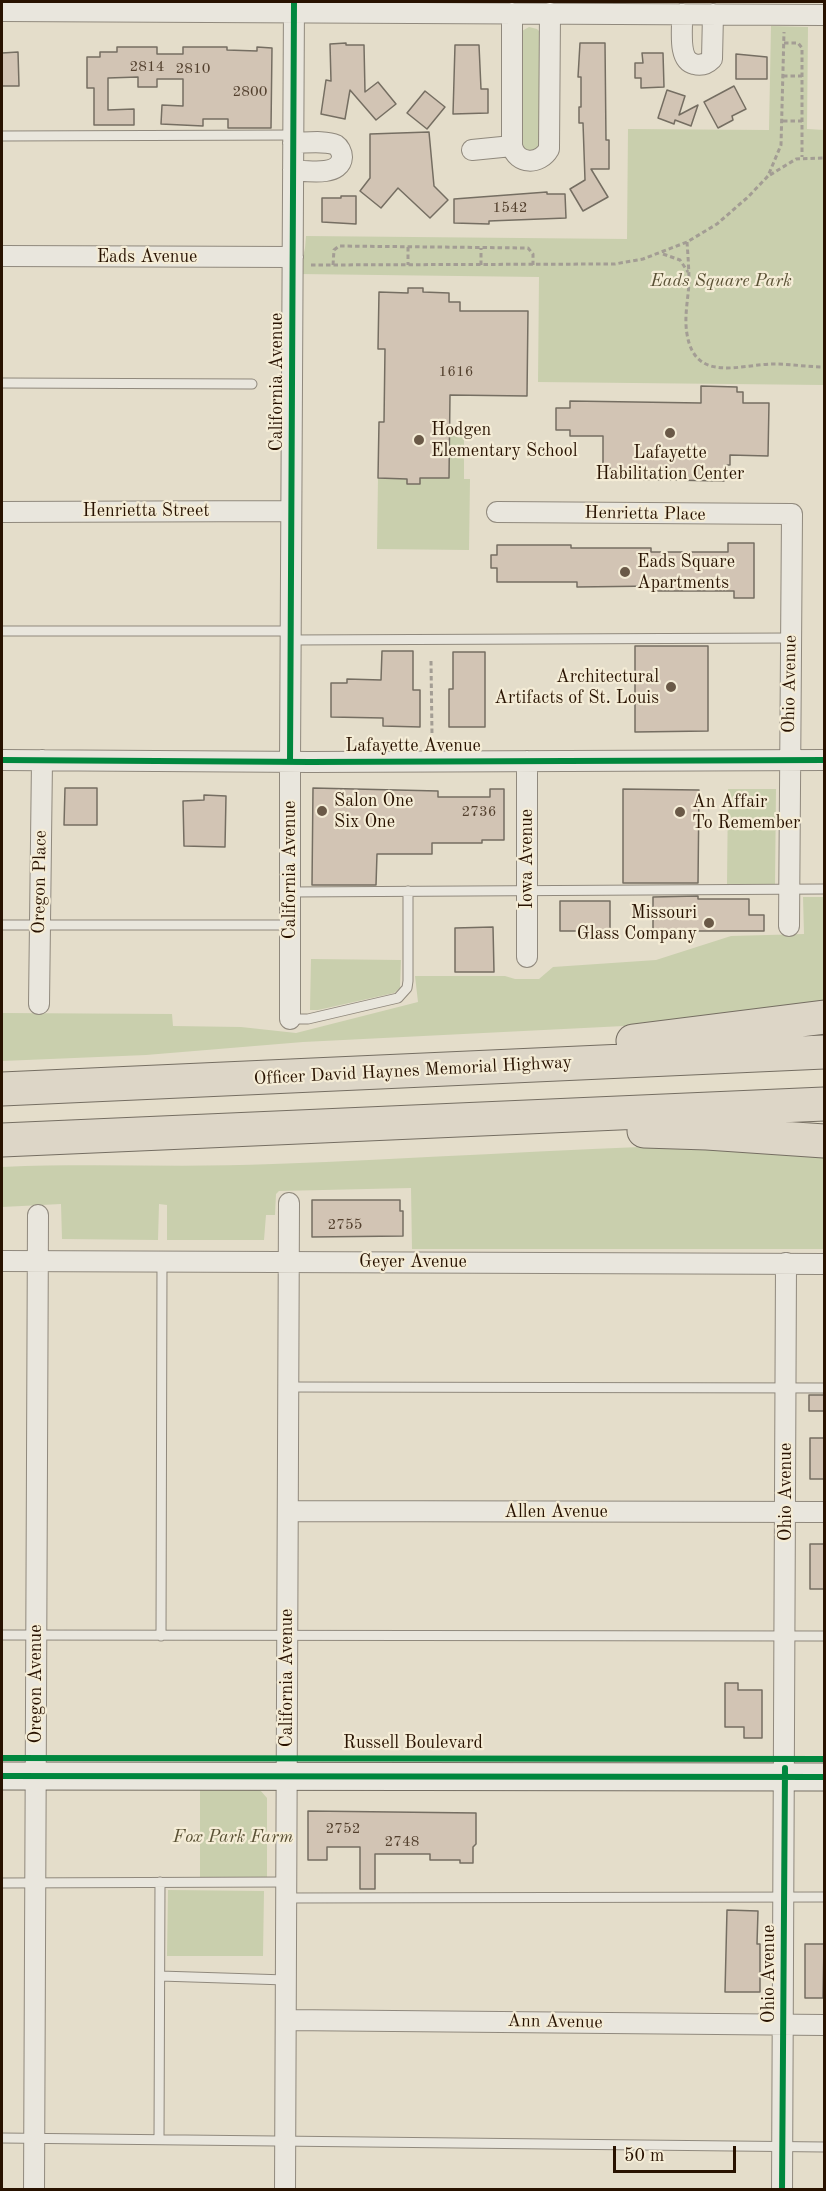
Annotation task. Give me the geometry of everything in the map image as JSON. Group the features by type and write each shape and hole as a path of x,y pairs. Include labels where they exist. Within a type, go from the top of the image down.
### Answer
{"highway":[{"path":"518,1066 601,1046 825,1017"},
{"name":"Officer David Haynes Memorial Highway","path":"2,1089 825,1052"},
{"path":"2,1140 825,1104"},
{"path":"582,1114 620,1129 646,1132 707,1133 825,1141"}],"main road":[{"name":"Russell Boulevard","path":"2,1758 36,1767 785,1768 825,1777"},
{"name":"Russell Boulevard","path":"785,1768 825,1759"},
{"name":"Russell Boulevard","path":"2,1776 36,1767"}],"street":[{"path":"2,12 294,7 512,13 825,15"},
{"name":"California Avenue","path":"290,1019 291,511 302,261 293,171 294,7"},
{"path":"512,13 512,146 519,158 528,161 539,159 546,154 549,148 550,13"},
{"path":"682,14 685,58 690,64 698,65 712,59 713,14"},
{"path":"293,139 336,145 341,150 342,157 340,164 334,169 293,171"},
{"path":"472,150 512,146"},
{"name":"Eads Avenue","path":"2,256 302,261"},
{"name":"Henrietta Street","path":"2,512 291,511"},
{"name":"Henrietta Place","path":"497,512 792,514"},
{"name":"Ohio Avenue","path":"789,926 792,514"},
{"name":"Lafayette Avenue","path":"2,760 290,762 825,760"},
{"name":"Oregon Place","path":"39,1004 42,760"},
{"name":"Iowa Avenue","path":"527,761 527,957"},
{"name":"California Avenue","path":"285,2190 289,1203"},
{"name":"Oregon Avenue","path":"34,2190 39,1215"},
{"name":"Geyer Avenue","path":"2,1261 825,1264"},
{"name":"Ohio Avenue","path":"782,2190 786,1263"},
{"name":"Allen Avenue","path":"288,1511 825,1512"},
{"name":"Ann Avenue","path":"286,2020 825,2025"}],"lane":[{"path":"2,136 293,139"},
{"path":"2,383 252,384"},
{"path":"2,630 290,635 790,638"},
{"path":"290,892 825,889"},
{"path":"290,1019 308,1019 398,998 404,994 408,981 408,891"},
{"path":"2,925 290,925"},
{"path":"161,1636 162,1261"},
{"path":"288,1387 825,1388"},
{"path":"2,1635 825,1636"},
{"path":"159,2139 160,1882"},
{"path":"2,1883 160,1882 286,1890 825,1897"},
{"path":"160,1976 286,1980"},
{"path":"2,2138 825,2147"}],"path":[{"path":"768,176 781,146 784,43 789,16"},
{"path":"784,43 801,45 802,158"},
{"path":"783,76 802,76"},
{"path":"783,121 802,121"},
{"path":"302,261 333,265 615,264 661,253 687,242 717,224 768,176 789,162 802,158 825,158"},
{"path":"687,242 689,274 687,335 696,355 704,363 713,368 724,369 771,364 825,367"},
{"path":"333,265 334,250 339,246 528,249 533,254 533,266"},
{"path":"408,247 408,265"},
{"path":"481,248 481,265"},
{"path":"661,253 680,261 689,274"},
{"path":"431,661 432,735"}],"green space":[{"name":"Eads Square Park","path":"771,26 808,27 807,129 824,130 824,385 538,382 539,277 299,274 306,236 627,239 628,129 769,130"},
{"path":"529,27 541,33 541,143 537,150 527,151 520,146 522,31"},
{"path":"449,425 464,425 464,479 470,479 469,550 377,549 378,478 407,479 420,484 420,478 448,478"},
{"path":"728,789 776,789 775,885 727,884"},
{"path":"803,897 824,897 824,1010 724,1021 303,1042 146,1055 2,1061 2,1013 172,1014 173,1026 241,1027 296,1033 418,1002 415,976 505,976 515,979 539,979 553,967 656,960 731,936 804,934"},
{"path":"311,959 401,960 400,988 394,993 310,1010"},
{"path":"699,1145 824,1154 824,1249 412,1249 411,1188 279,1191 276,1194 275,1215 266,1215 264,1240 167,1240 167,1205 159,1204 158,1240 62,1239 61,1204 2,1207 2,1167 239,1165"},
{"name":"Fox Park Farm","path":"200,1790 260,1790 267,1798 267,1877 200,1877"},
{"path":"168,1890 264,1891 263,1956 167,1956"}],"building":[{"path":"346,43 346,45 364,45 365,92 378,82 396,104 376,120 350,90 345,119 321,114 326,80 331,81 330,44"},
{"path":"580,43 605,43 606,140 609,140 609,169 591,169 608,197 583,211 570,189 585,180 583,123 579,123"},
{"path":"455,45 479,45 481,89 488,89 488,113 453,114"},
{"path":"117,47 157,47 157,54 183,54 183,47 227,47 227,50 257,51 257,47 272,48 271,128 228,128 228,119 203,119 203,126 161,124 162,105 183,106 183,79 157,79 157,87 138,87 138,77 108,78 108,110 134,109 134,125 94,125 94,88 87,88 87,57 100,57 100,52 117,52"},
{"path":"18,52 19,86 2,86 2,53"},
{"path":"642,53 663,53 664,87 641,88 641,78 635,78 635,63 643,63"},
{"path":"736,54 767,57 767,79 736,79"},
{"path":"734,86 746,109 732,116 733,120 718,128 704,102"},
{"path":"667,90 685,96 679,115 698,105 691,126 675,120 674,124 658,118"},
{"path":"425,91 445,107 427,129 407,113"},
{"path":"429,132 434,186 448,200 430,218 398,188 381,208 360,191 370,178 370,134"},
{"path":"547,192 547,194 565,194 566,218 489,221 489,224 454,223 454,199"},
{"path":"341,196 356,196 356,224 322,222 322,198 341,198"},
{"path":"408,288 423,288 423,292 449,293 449,302 460,302 460,311 528,311 527,396 450,395 449,478 420,478 420,484 407,484 407,479 378,478 379,422 384,422 385,349 378,349 379,292 408,293"},
{"name":"Lafayette Habilitation Center","path":"701,386 737,387 737,392 743,392 743,403 769,403 768,456 730,455 730,465 725,465 724,481 610,479 610,464 603,464 603,436 570,436 570,430 556,430 556,408 570,408 570,401 701,403"},
{"name":"Eads Square Apartments","path":"728,543 754,543 754,598 734,598 734,591 655,591 655,586 577,587 577,582 497,582 497,568 491,568 491,555 497,555 497,545 651,548 651,552 728,552"},
{"name":"Architectural Artifacts of St. Louis","path":"635,646 708,646 708,731 635,732"},
{"path":"382,651 413,651 413,690 420,690 420,727 383,726 383,718 331,717 331,683 347,683 347,679 381,680"},
{"path":"453,652 485,652 485,727 449,727 449,689 453,689"},
{"path":"65,788 97,788 97,825 64,825"},
{"path":"313,788 438,791 438,797 490,797 490,789 504,789 504,840 482,840 482,843 432,843 432,854 377,854 376,885 312,885"},
{"path":"623,789 699,790 698,883 623,883"},
{"path":"204,795 226,796 225,847 184,846 183,801 204,800"},
{"name":"Missouri Glass Company","path":"698,896 698,899 749,899 749,915 764,915 764,931 653,931 653,897"},
{"path":"560,901 610,901 610,931 560,931"},
{"path":"493,927 494,972 455,972 455,928"},
{"path":"312,1200 400,1200 400,1211 403,1211 403,1236 312,1237"},
{"path":"809,1395 825,1395 825,1411 809,1411"},
{"path":"810,1438 825,1438 825,1479 810,1479"},
{"path":"810,1544 825,1544 825,1589 810,1589"},
{"path":"725,1683 738,1683 738,1690 762,1690 762,1738 744,1738 744,1727 725,1727"},
{"path":"308,1811 476,1813 476,1844 473,1847 473,1863 460,1863 460,1860 430,1860 430,1854 375,1854 375,1889 360,1889 360,1847 327,1847 327,1860 308,1860"},
{"path":"727,1910 758,1911 757,1944 760,1944 760,1992 725,1992"},
{"path":"805,1944 824,1944 823,1998 805,1998"}],"cycle path":[{"path":"290,762 294,2"},
{"path":"2,760 310,762 824,760"},
{"path":"2,1758 824,1759"},
{"path":"782,2190 785,1768"},
{"path":"2,1776 824,1777"}],"place":[{"name":"Lafayette Habilitation Center","path":"670,433"},
{"name":"Hodgen Elementary School","path":"419,440"},
{"name":"Eads Square Apartments","path":"625,572"},
{"name":"Architectural Artifacts of St. Louis","path":"671,687"},
{"name":"Salon One Six One","path":"322,811"},
{"name":"An Affair To Remember","path":"680,812"},
{"name":"Missouri Glass Company","path":"709,923"}]}
